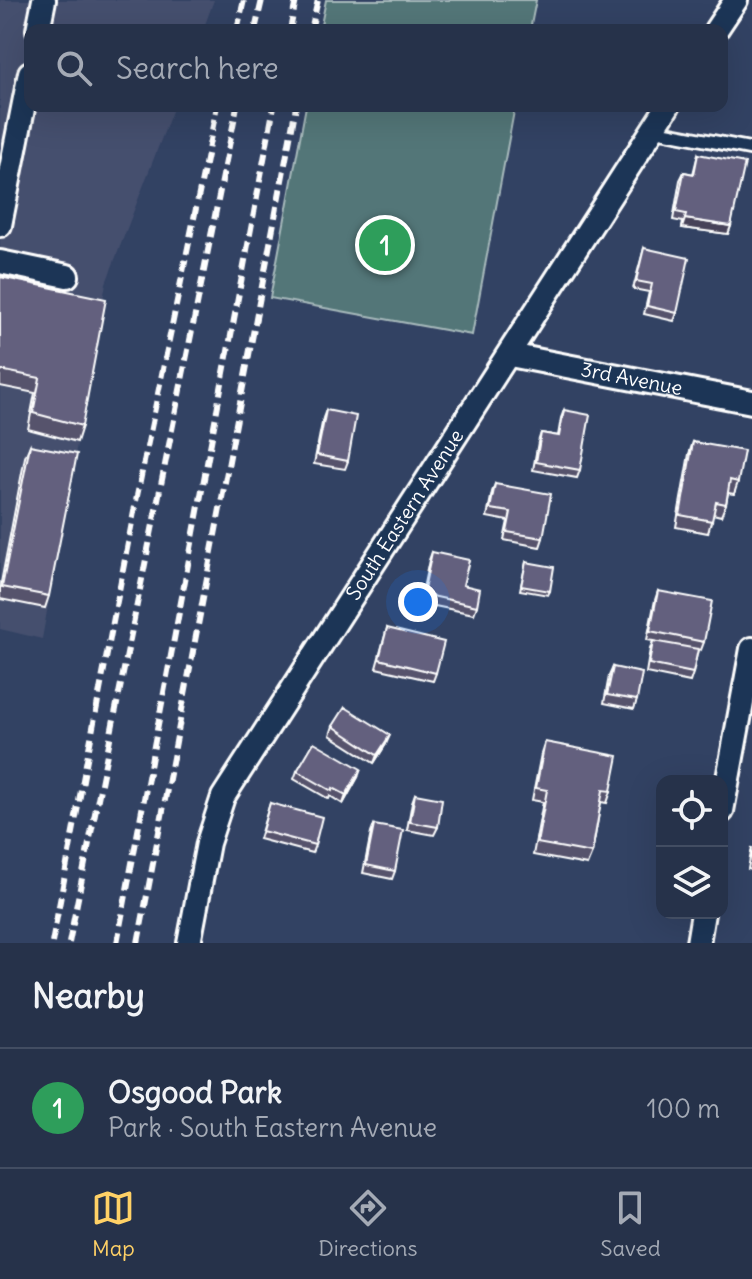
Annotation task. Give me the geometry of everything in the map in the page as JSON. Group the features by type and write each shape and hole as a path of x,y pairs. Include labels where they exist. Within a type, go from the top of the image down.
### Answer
{"street":[{"path":"39,24 44,0"},
{"path":"720,24 736,0"},
{"path":"0,225 24,103"},
{"name":"South Eastern Avenue","path":"189,943 208,843 223,797 664,112"},
{"path":"0,262 67,276"},
{"name":"3rd Avenue","path":"510,355 752,402"},
{"path":"728,779 752,649"},
{"path":"698,943 702,919"}],"lane":[{"path":"653,130 752,149"}],"shaded area":[{"path":"0,0 214,0 205,24 24,24 24,112 172,112 106,283 42,639 0,629"}],"green space":[{"path":"326,0 536,0 531,24 321,24"},
{"path":"305,112 514,112 472,335 270,298"}],"building":[{"path":"698,154 745,163 731,226 685,219 686,214 676,212 684,172 694,174"},
{"path":"644,248 689,258 677,313 647,306 652,284 636,281"},
{"path":"0,277 106,299 82,426 33,413 40,378 0,370"},
{"path":"326,410 356,416 348,461 317,455"},
{"path":"564,410 590,415 580,470 536,462 541,433 559,436"},
{"path":"693,442 744,451 738,482 730,480 726,504 716,502 712,521 680,515"},
{"path":"30,445 77,454 49,596 2,587"},
{"path":"495,484 551,494 543,538 507,532 511,512 490,509"},
{"path":"432,552 469,560 463,585 480,589 477,606 423,594"},
{"path":"526,562 554,567 550,591 521,586"},
{"path":"658,591 712,601 704,642 650,631"},
{"path":"387,628 444,642 436,673 379,659"},
{"path":"653,641 698,649 693,673 649,664"},
{"path":"613,667 642,673 637,700 607,695"},
{"path":"345,707 390,735 377,755 333,726"},
{"path":"314,742 361,769 346,795 333,788 332,791 297,771"},
{"path":"545,742 618,756 611,791 603,790 592,853 537,843 547,790 536,788"},
{"path":"415,794 442,799 438,827 410,822"},
{"path":"270,803 322,817 315,845 262,831"},
{"path":"374,825 403,830 395,871 366,865"}],"railway":[{"path":"238,24 244,0"},
{"path":"256,24 262,0"},
{"path":"291,24 296,0"},
{"path":"312,24 318,0"},
{"path":"52,943 137,496 216,112"},
{"path":"69,943 236,112"},
{"path":"117,943 273,112"},
{"path":"138,943 295,112"}],"place":[{"name":"Osgood Park","path":"385,245"}]}
